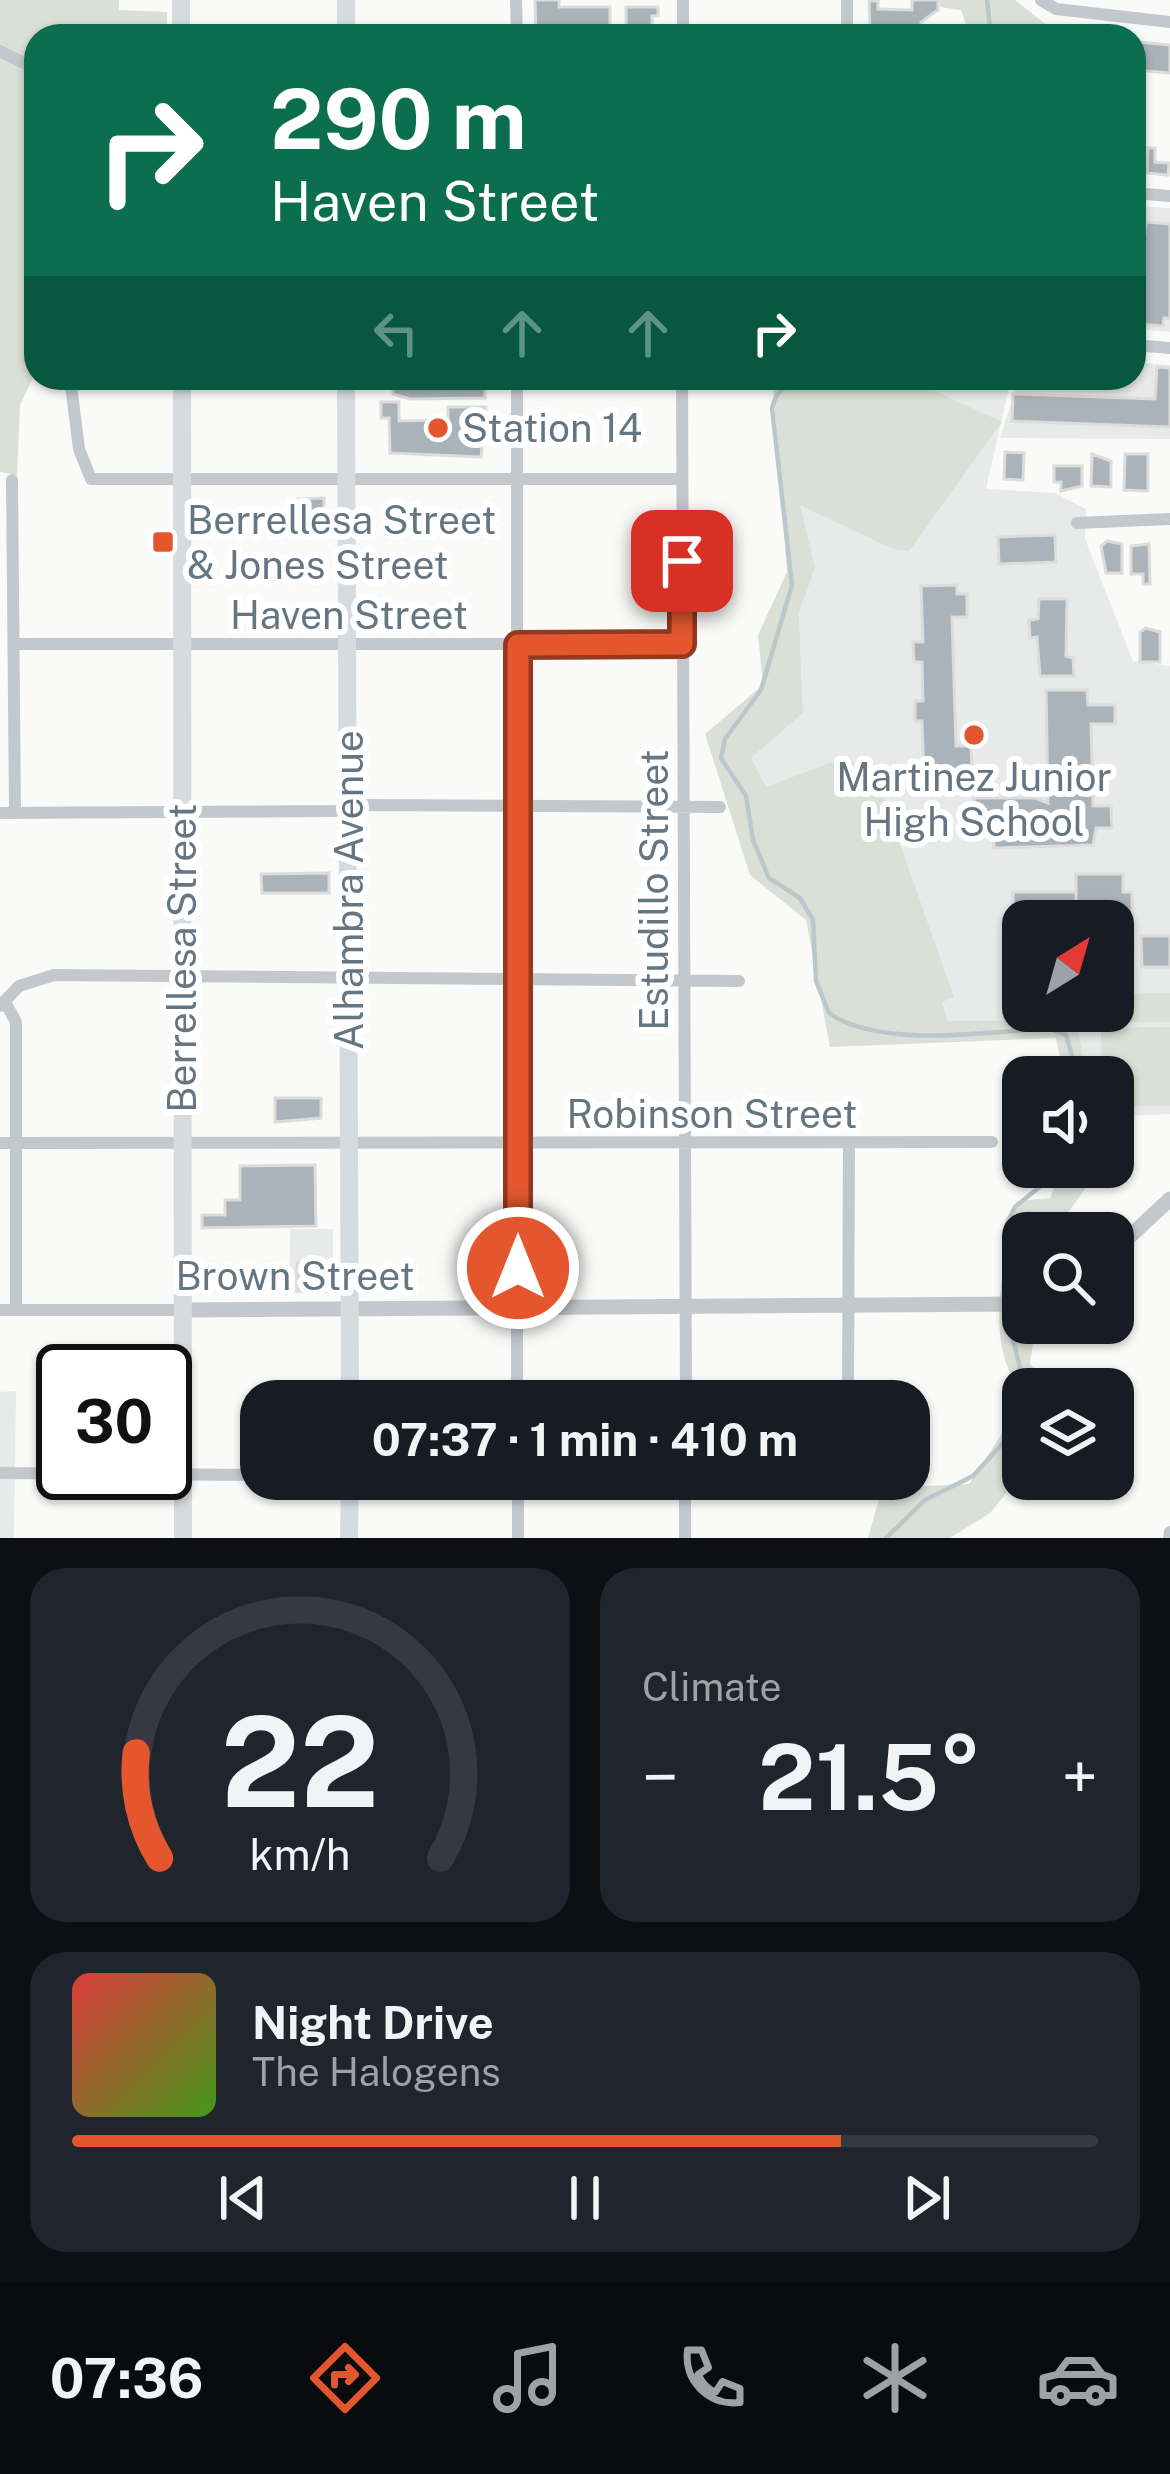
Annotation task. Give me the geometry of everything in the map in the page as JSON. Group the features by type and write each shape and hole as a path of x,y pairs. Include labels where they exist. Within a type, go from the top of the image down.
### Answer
{"main road":[{"name":"Berrellesa Street","path":"182,390 182,1344"},
{"name":"Alhambra Avenue","path":"346,390 350,1380"},
{"name":"Berrellesa Street","path":"182,1538 183,1500"},
{"path":"349,1538 350,1500"}],"street":[{"path":"1041,0 1056,9 1170,22"},
{"path":"72,390 79,449 91,479 682,479"},
{"path":"517,390 518,1380"},
{"name":"Estudillo Street","path":"682,390 686,1380"},
{"path":"11,480 15,644 7,813 516,805 720,807"},
{"path":"1077,523 1170,519"},
{"name":"Haven Street","path":"15,644 682,644"},
{"path":"16,1310 16,1022 2,1004 31,979 53,975 739,981"},
{"name":"Robinson Street","path":"0,1143 992,1142"},
{"path":"848,1380 849,1144"},
{"path":"1134,1238 1170,1198"},
{"name":"Brown Street","path":"0,1310 1002,1305"},
{"path":"0,1473 36,1474"},
{"path":"192,1476 240,1475"},
{"path":"518,1500 518,1538"},
{"path":"685,1500 686,1538"}],"shaded area":[{"path":"0,0 119,0 119,10 167,12 167,24 24,24 27,390 20,405 17,475 0,472"},
{"path":"940,0 1015,0 1045,24 966,24 961,10 940,7"},
{"path":"1146,207 1170,208 1170,332 1146,330"},
{"path":"1146,363 1170,365 1170,439 1000,438 1015,390 1146,390"},
{"path":"773,390 933,390 1002,422 909,551 893,549 800,505 815,568 799,613 803,713 751,758 766,787 848,756 884,799 954,997 942,1002 948,1021 1002,1021 1002,1032 1078,1032 1083,1056 1060,1056 1056,1038 830,1047 806,920 750,875 705,734 763,685 758,635 787,572"},
{"name":"Martinez Junior High School","path":"825,390 1008,390 986,489 1055,493 1086,509 1085,539 1133,661 1170,666 1170,1114 1134,1115 1134,1056 1083,1056 1078,1032 1134,1032 1134,900 1002,900 1002,1021 893,1022 845,996 751,758 803,713 799,613 815,568 799,507 804,399"},
{"path":"1170,993 1170,1022 1134,1022 1134,994"},
{"path":"1170,1027 1170,1106 1134,1106 1134,1056 1102,1056 1101,1032 1134,1032 1134,1028"},
{"path":"1054,1188 1086,1188 1068,1212 1015,1212 1017,1201 1050,1198"},
{"path":"290,1229 333,1229 333,1294 289,1293"},
{"path":"1002,1285 1002,1344 999,1326"},
{"path":"1002,1344 1033,1344 1034,1368 1008,1368"},
{"path":"16,1391 14,1538 0,1538 0,1392"},
{"path":"1002,1434 1002,1498 990,1513 950,1538 868,1538 879,1500 930,1500 930,1486 969,1484"}],"building":[{"path":"535,0 559,0 559,7 610,7 610,24 536,24"},
{"path":"912,0 938,0 938,10 921,24 870,24 869,1 878,1 878,9 912,10"},
{"path":"626,7 658,7 652,24 626,24"},
{"path":"1146,43 1170,45 1170,73 1146,71"},
{"path":"1148,148 1155,148 1155,162 1169,163 1168,175 1147,173"},
{"path":"1146,222 1170,224 1170,318 1164,318 1163,326 1146,325"},
{"path":"1157,367 1170,368 1170,427 1012,421 1013,394 1155,399"},
{"path":"393,390 485,390 485,398 410,399"},
{"name":"Station 14","path":"381,402 399,402 399,421 448,420 448,407 486,407 481,457 390,453 389,418 381,418"},
{"path":"1005,452 1024,453 1023,480 1004,479"},
{"path":"1092,454 1111,461 1111,487 1091,486"},
{"path":"1125,454 1148,454 1148,491 1124,490"},
{"path":"1054,466 1082,466 1082,486 1061,491 1061,482 1054,482"},
{"path":"324,498 324,526 298,526 298,499"},
{"path":"1055,535 1056,562 999,564 998,537"},
{"path":"1107,541 1122,544 1122,573 1106,573 1101,546"},
{"path":"1149,544 1150,584 1143,584 1143,574 1131,574 1131,546"},
{"path":"957,585 957,594 967,594 967,617 952,617 956,746 971,746 972,771 924,777 922,721 915,721 915,701 923,701 922,662 914,662 913,642 923,642 921,586"},
{"path":"1039,599 1067,599 1066,656 1073,658 1074,676 1040,676 1037,637 1030,638 1029,620 1038,619"},
{"path":"1146,628 1160,632 1160,662 1140,662 1140,632"},
{"path":"1046,690 1087,690 1088,705 1115,705 1115,724 1091,724 1093,806 1111,806 1112,828 1096,828 1093,845 994,848 993,828 976,828 974,798 1035,798 1048,803"},
{"path":"329,873 329,893 262,893 261,874"},
{"path":"1076,874 1123,874 1123,892 1132,892 1132,900 1076,900"},
{"path":"1013,892 1076,892 1076,900 1013,900"},
{"path":"1141,936 1170,936 1170,967 1142,967"},
{"path":"275,1098 321,1098 321,1118 275,1122"},
{"path":"315,1165 316,1226 202,1228 202,1215 225,1215 225,1200 240,1200 240,1166"},
{"path":"297,1263 326,1263 326,1291 297,1291"}],"waterway":[{"path":"987,0 990,24"},
{"path":"782,390 772,408 792,585 761,690 725,739 721,758 746,796 753,840 769,878 800,898 813,920 816,981 829,1013 850,1024 905,1035 1048,1028 1066,1035 1072,1056"},
{"path":"1020,1368 1011,1331 1018,1290 1004,1241 1015,1207 1038,1188"},
{"path":"886,1538 925,1500 973,1476 1002,1444"}],"place":[{"name":"Station 14","path":"438,428"},
{"name":"Berrellesa Street & Jones Street","path":"163,542"},
{"name":"Martinez Junior High School","path":"974,735"}],"route":[{"path":"518,1268 518,645 682,644 682,561"}]}
